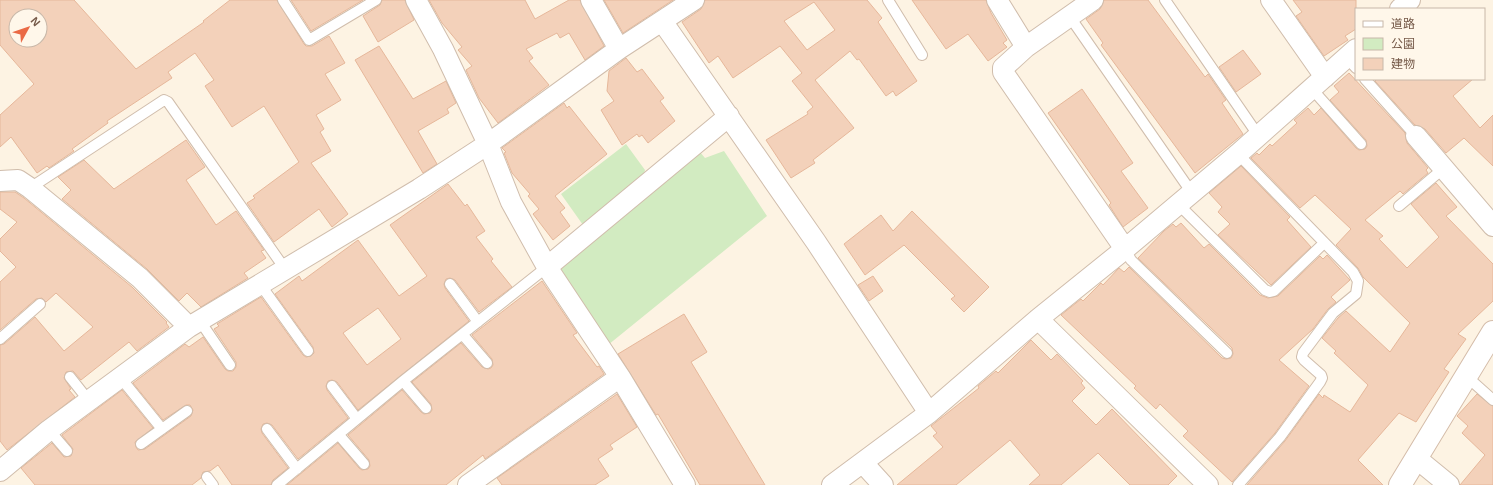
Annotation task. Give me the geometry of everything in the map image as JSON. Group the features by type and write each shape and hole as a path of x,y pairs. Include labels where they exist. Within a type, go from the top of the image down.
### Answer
{"street":[{"path":"416,0 444,52 488,144 511,202 547,267 620,376 685,485"},
{"path":"591,0 619,49"},
{"path":"0,471 49,430 195,324 419,189 488,144 619,49 662,22 693,0"},
{"path":"997,0 1026,47"},
{"path":"1093,0 1026,47 1002,68 1003,72 1125,249"},
{"path":"1271,0 1318,83"},
{"path":"662,22 816,242 929,413"},
{"path":"832,485 864,463 929,413 1038,319 1125,249 1238,154 1318,83 1353,58"},
{"path":"547,267 729,116"},
{"path":"1416,136 1493,226"},
{"path":"0,181 18,180 30,188 195,324"},
{"path":"1038,319 1208,485"},
{"path":"1400,485 1465,375 1493,332"},
{"path":"468,485 620,376"},
{"path":"1416,458 1449,485"},
{"path":"864,463 883,485"}],"lane":[{"path":"283,0 309,40 376,0"},
{"path":"888,0 922,55"},
{"path":"1165,0 1258,135"},
{"path":"1070,17 1185,198 1265,290 1270,292 1274,291 1324,242"},
{"path":"1366,80 1416,136"},
{"path":"1318,83 1361,144"},
{"path":"30,188 164,100 168,102 285,269"},
{"path":"1238,154 1353,272 1358,282 1358,291 1329,318 1302,357 1321,375 1322,378 1320,382 1280,437 1238,485"},
{"path":"1399,206 1444,168"},
{"path":"1125,249 1131,260 1228,353"},
{"path":"277,485 339,435 357,418 547,267"},
{"path":"260,284 308,351"},
{"path":"450,284 478,322"},
{"path":"0,339 40,304"},
{"path":"195,324 230,365"},
{"path":"463,334 487,363"},
{"path":"1465,375 1493,400"},
{"path":"70,377 89,401"},
{"path":"120,377 162,430"},
{"path":"403,381 426,408"},
{"path":"332,386 357,418"},
{"path":"141,444 188,411"},
{"path":"267,429 297,469"},
{"path":"49,430 67,451"},
{"path":"339,435 364,464"}],"green space":[{"path":"626,144 645,170 643,179 583,225 561,194"},
{"path":"699,151 705,158 724,151 767,216 608,345 559,268"}],"building":[{"path":"0,0 74,0 136,69 204,22 203,21 230,0 277,0 306,46 312,46 329,36 345,63 325,74 341,100 316,115 324,129 320,132 331,151 311,163 348,214 332,227 319,209 274,242 247,203 255,198 253,196 299,162 264,106 232,127 205,86 214,80 195,53 168,72 172,78 107,121 108,123 72,149 74,151 49,168 47,166 37,173 11,137 0,147 0,115 34,84 0,45"},
{"path":"291,0 363,0 311,31"},
{"path":"382,0 405,0 414,20 378,42 363,16 380,5"},
{"path":"429,0 525,0 535,19 569,0 580,0 604,46 585,60 569,33 560,38 557,33 526,49 533,58 529,61 549,85 498,123 479,98 466,70 472,66 458,50 462,47 442,23"},
{"path":"604,0 673,0 623,33"},
{"path":"705,0 867,0 882,18 878,22 917,81 896,96 893,91 886,96 859,59 857,60 850,51 815,80 854,128 813,160 815,163 791,178 766,140 808,114 807,112 813,107 792,81 802,73 780,46 733,78 718,56 709,63 682,22 701,9","holes":["814,2 835,30 807,50 784,21"]},
{"path":"912,0 986,0 991,13 1007,40 1003,43 1007,47 988,61 968,34 946,49"},
{"path":"1104,0 1148,0 1205,77 1208,74 1226,100 1222,103 1243,134 1195,173 1101,45 1103,43 1086,19 1100,9"},
{"path":"1293,0 1356,0 1355,30 1345,36 1348,40 1324,56 1296,16 1302,12"},
{"path":"379,46 413,99 446,81 456,103 447,109 449,113 418,131 437,164 423,173 355,60"},
{"path":"1243,50 1261,74 1236,92 1219,67"},
{"path":"626,58 637,72 642,69 664,98 660,101 675,121 648,143 642,135 639,137 637,134 622,145 601,110 614,101 607,91 609,71"},
{"path":"1349,73 1405,133 1407,143 1428,168 1426,170 1428,173 1403,194 1400,191 1365,220 1383,236 1379,239 1407,268 1439,237 1411,204 1436,183 1457,207 1446,216 1493,264 1493,301 1458,334 1466,339 1444,369 1449,372 1416,422 1399,413 1358,460 1383,485 1247,485 1285,441 1319,394 1323,398 1324,395 1350,412 1368,385 1334,353 1336,351 1322,338 1338,318 1346,311 1390,352 1410,323 1363,277 1358,268 1336,245 1351,229 1315,195 1300,208 1251,158 1257,153 1259,155 1270,144 1272,146 1297,123 1294,120 1308,108 1314,115 1321,108 1356,148 1359,150 1365,149 1367,146 1366,140 1330,100 1339,92 1334,86"},
{"path":"1472,80 1453,96 1480,128 1493,115 1493,166 1464,138 1446,153 1425,129 1415,125 1375,81"},
{"path":"1082,89 1133,163 1121,171 1148,208 1123,227 1109,205 1111,203 1048,113"},
{"path":"564,103 567,108 569,106 607,154 555,196 565,208 560,212 570,226 553,240 533,214 539,209 528,196 530,194 512,173 504,153 506,152 502,148"},
{"path":"186,140 205,167 186,180 216,225 236,211 264,250 261,251 266,258 244,273 248,278 201,307 187,293 179,301 147,269 62,199 71,190 58,177 84,160 114,189"},
{"path":"1241,166 1290,217 1287,220 1311,247 1271,285 1218,235 1230,224 1218,212 1222,207 1209,193"},
{"path":"448,184 465,206 467,204 485,231 476,237 493,259 491,261 512,287 479,312 455,280 450,278 446,279 444,284 445,288 469,321 358,410 337,382 332,380 328,381 326,386 327,390 348,418 298,459 272,425 267,423 263,424 261,429 262,433 288,468 273,480 271,485 232,485 218,465 210,471 203,472 201,478 192,485 35,485 21,468 52,443 64,457 71,456 73,449 62,435 122,390 153,428 135,442 138,450 145,449 191,416 193,410 190,405 186,405 163,420 133,383 185,344 189,347 203,337 225,369 228,371 233,371 236,367 236,362 214,329 219,326 217,324 261,297 303,355 306,357 311,356 314,353 313,347 275,294 299,276 302,281 358,240 399,296 427,276 390,225","holes":["378,308 401,339 367,365 343,333"]},
{"path":"0,192 15,192 24,198 132,287 167,322 166,323 169,327 137,351 129,342 81,380 73,371 66,372 64,378 71,389 69,390 75,397 7,450 0,441 0,345 4,344 35,317 64,351 93,327 56,293 46,302 42,298 36,299 0,330 0,282 16,267 0,251 0,239 17,222 0,209"},
{"path":"912,211 989,287 964,312 951,299 955,296 904,245 865,275 844,244 881,215 893,231"},
{"path":"1181,223 1204,248 1209,244 1260,295 1268,298 1278,296 1320,256 1323,259 1327,255 1350,280 1331,297 1336,302 1328,309 1313,329 1279,360 1309,386 1275,433 1232,482 1183,436 1188,431 1160,404 1156,409 1134,388 1136,386 1061,315 1081,299 1083,301 1101,283 1103,285 1119,268 1124,272 1129,267 1222,358 1231,358 1233,354 1232,348 1138,258 1164,231 1173,224 1176,227"},
{"path":"873,276 883,291 869,301 858,285"},
{"path":"542,281 577,333 573,335 604,374 485,459 483,455 446,485 287,485 338,443 359,468 362,470 368,469 370,466 369,460 348,435 402,390 421,412 424,414 430,413 432,410 431,404 412,382 461,343 482,367 488,369 491,368 493,365 492,359 472,335"},
{"path":"684,314 707,352 691,362 765,485 700,485 658,414 656,415 618,354"},
{"path":"1031,340 1051,360 1057,354 1083,381 1081,383 1085,388 1072,401 1096,425 1112,409 1177,476 1168,485 1130,485 1098,453 1061,485 1029,485 1040,475 1010,440 956,485 897,485 943,447 933,436 937,433 931,426 979,388 978,386 996,371 998,373"},
{"path":"617,394 637,427 610,445 613,449 598,459 609,476 595,485 502,485 497,478"},
{"path":"1477,394 1493,406 1493,485 1460,485 1485,455 1462,433 1468,426 1457,416"}]}
